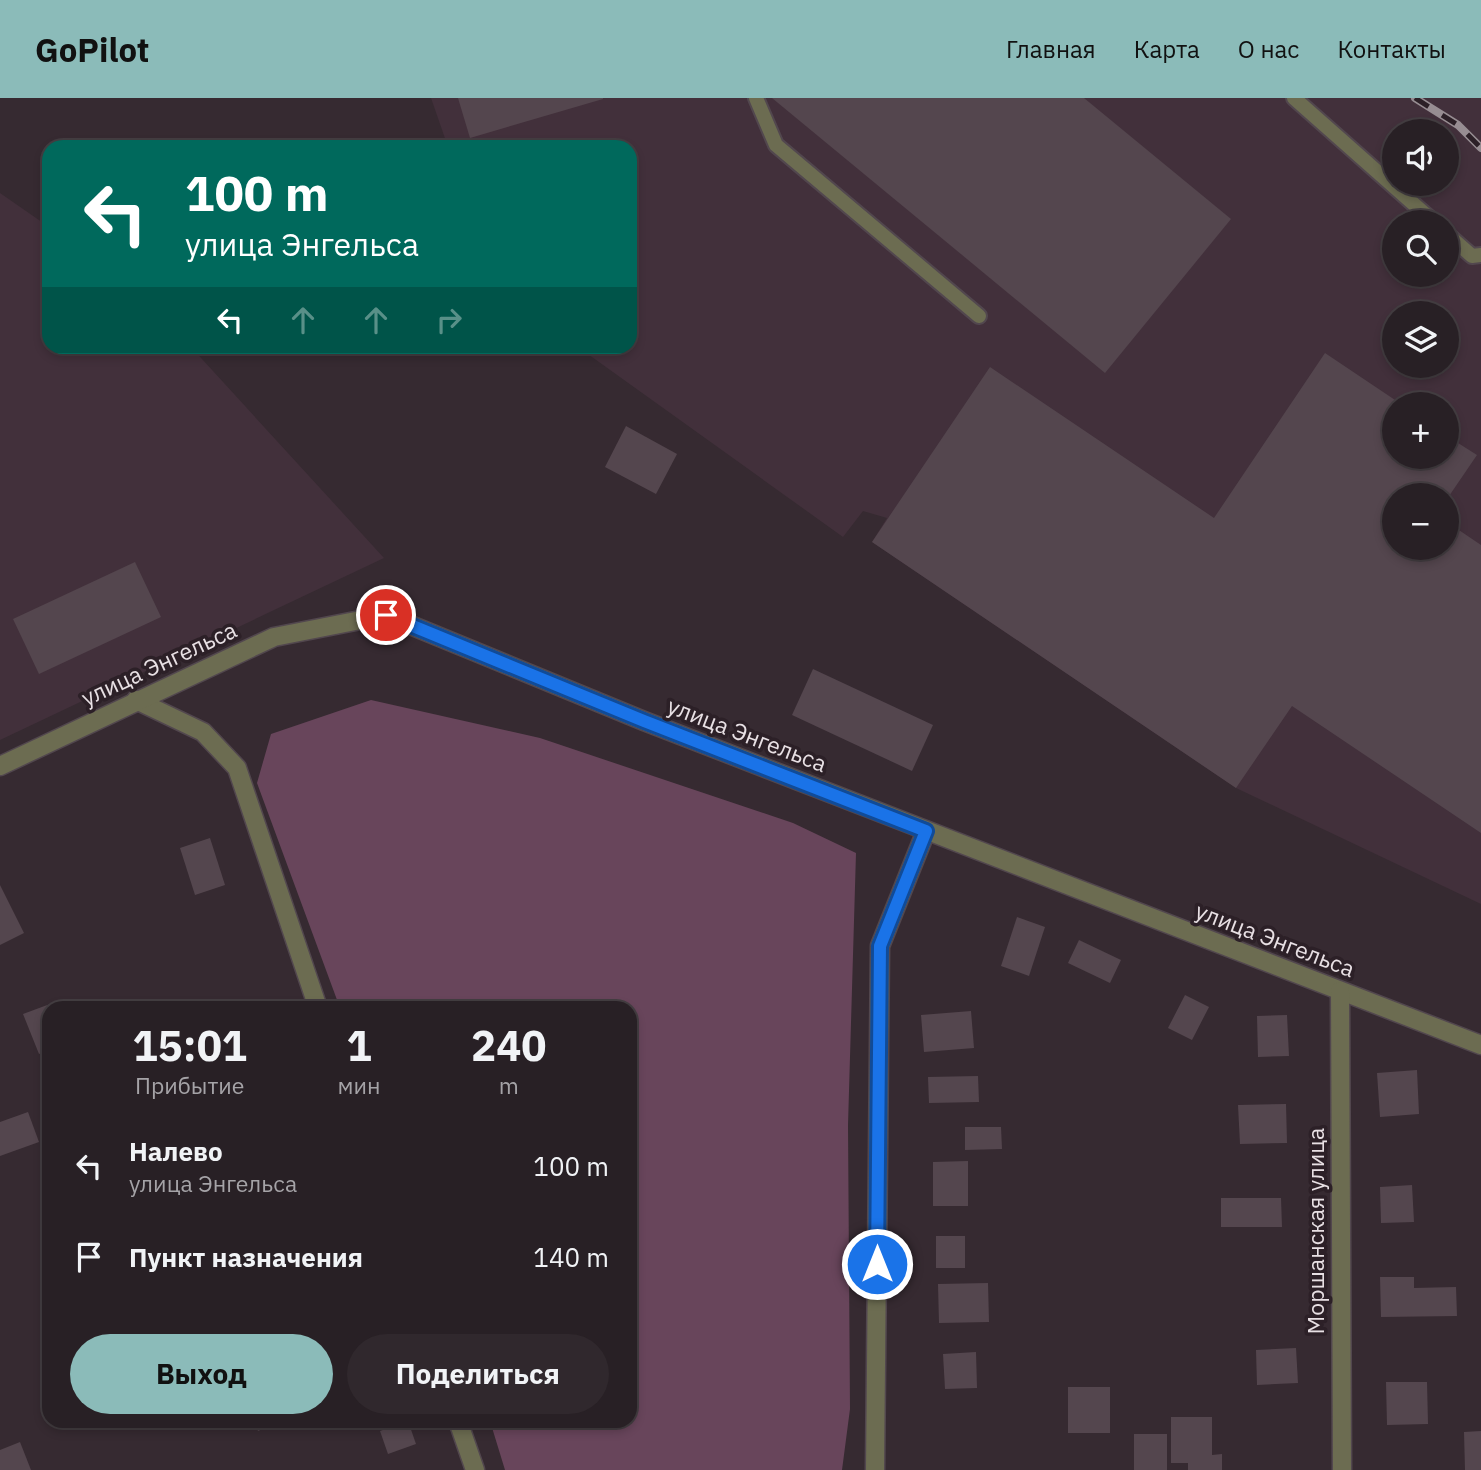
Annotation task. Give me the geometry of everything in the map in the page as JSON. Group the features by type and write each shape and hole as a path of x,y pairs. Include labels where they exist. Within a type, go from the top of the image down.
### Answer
{"street":[{"name":"улица Энгельса","path":"0,766 274,637 386,615 644,721 1481,1045"},
{"path":"136,700 203,732 237,768 316,1001"},
{"path":"875,1470 880,946 926,831"},
{"name":"Моршанская улица","path":"1340,991 1342,1470"},
{"path":"460,1428 475,1470"}],"lane":[{"path":"756,98 776,145 979,316"},
{"path":"1294,98 1420,210"},
{"path":"1459,245 1472,256 1481,255"}],"shaded area":[{"path":"431,98 1481,98 1481,904 1236,788 872,542 887,518 863,511 843,537 588,354 637,354 637,140 446,140"},
{"path":"0,193 42,222 42,354 197,354 384,558 0,740"},
{"path":"371,700 540,738 793,823 856,853 848,1125 850,1409 842,1470 505,1470 492,1428 637,1428 637,1001 337,1001 257,783 271,734"}],"building":[{"path":"458,98 603,98 603,99 470,138"},
{"path":"772,98 1084,98 1231,219 1105,373"},
{"path":"1325,353 1383,392 1382,469 1459,469 1459,444 1477,455 1458,483 1382,483 1382,560 1459,560 1459,530 1481,545 1481,833 1292,706 1236,788 872,542 990,367 1214,518"},
{"path":"626,426 677,454 656,494 605,467"},
{"path":"135,562 161,617 39,674 13,619"},
{"path":"813,669 933,725 912,771 792,715"},
{"path":"210,838 225,885 195,895 180,848"},
{"path":"0,885 24,933 0,945"},
{"path":"1017,917 1045,927 1029,976 1001,966"},
{"path":"1079,940 1121,960 1110,983 1068,963"},
{"path":"1185,995 1209,1007 1192,1040 1168,1028"},
{"path":"42,1007 42,1053 39,1054 23,1014"},
{"path":"971,1011 974,1048 924,1052 921,1015"},
{"path":"1287,1015 1289,1056 1258,1057 1257,1016"},
{"path":"1417,1070 1419,1114 1380,1117 1377,1073"},
{"path":"978,1076 979,1102 929,1103 928,1077"},
{"path":"1286,1104 1287,1143 1240,1144 1238,1105"},
{"path":"28,1112 39,1142 0,1156 0,1122"},
{"path":"965,1127 1001,1127 1002,1149 965,1150"},
{"path":"968,1161 968,1206 933,1206 933,1162"},
{"path":"1412,1185 1414,1222 1381,1223 1380,1187"},
{"path":"1221,1198 1281,1198 1282,1227 1221,1227"},
{"path":"936,1236 965,1236 965,1268 936,1268"},
{"path":"1380,1277 1414,1277 1414,1288 1456,1287 1457,1316 1381,1317"},
{"path":"988,1283 989,1322 939,1323 938,1284"},
{"path":"1296,1348 1298,1383 1257,1385 1256,1350"},
{"path":"976,1352 977,1388 945,1389 943,1354"},
{"path":"1386,1382 1427,1382 1428,1424 1387,1425"},
{"path":"1068,1387 1110,1387 1110,1433 1068,1433"},
{"path":"1171,1417 1212,1417 1212,1455 1222,1454 1222,1470 1188,1470 1188,1463 1171,1463"},
{"path":"388,1428 410,1428 416,1444 388,1454 380,1431"},
{"path":"1481,1431 1481,1470 1465,1470 1464,1432"},
{"path":"1134,1434 1167,1434 1167,1470 1134,1470"},
{"path":"20,1442 31,1470 0,1470 0,1450"}],"railway":[{"path":"1415,98 1458,125 1481,148"}],"route":[{"path":"386,615 644,721 926,831 880,946 877,1264"}]}
